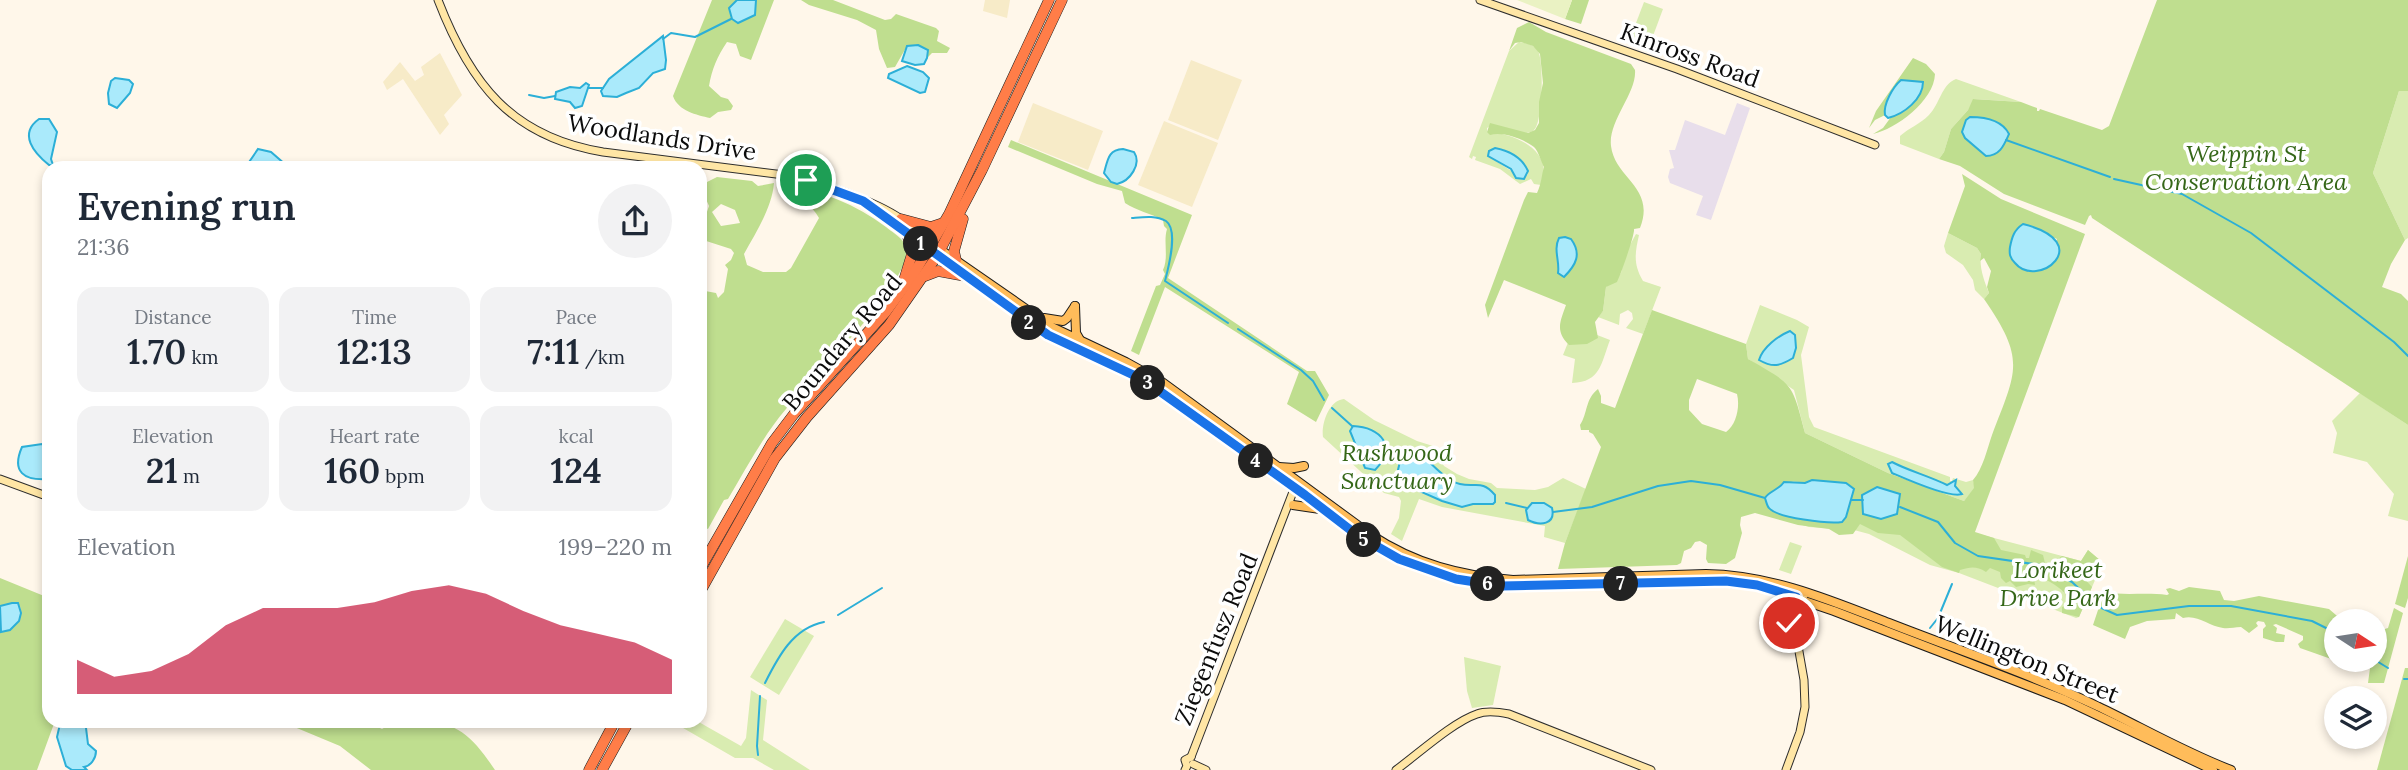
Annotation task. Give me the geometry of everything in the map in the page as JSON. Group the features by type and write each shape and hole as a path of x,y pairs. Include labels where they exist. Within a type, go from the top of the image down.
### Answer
{"highway":[{"name":"Boundary Road","path":"707,557 754,474 934,250 982,170 998,121 1049,0"},
{"name":"Boundary Road","path":"707,579 788,431 888,325 924,276 943,223 1062,0"},
{"path":"956,260 955,245 980,185 982,170"},
{"path":"901,219 931,227 943,223"},
{"path":"901,291 912,254 907,233"},
{"path":"924,276 938,271 965,276"},
{"path":"589,770 611,728"},
{"path":"602,770 625,728"}],"main road":[{"path":"934,250 956,260 1031,314 1162,382 1276,467 1357,535 1385,552 1429,571 1456,579 1513,587 1726,581 1800,594"},
{"path":"934,250 965,276 1048,335 1144,380 1388,546 1428,565 1456,573 1513,580 1732,574 1770,581 1800,594"},
{"path":"1031,314 1063,321 1075,306 1076,333 1080,340"},
{"path":"1276,467 1304,466"},
{"path":"1293,505 1323,509"},
{"name":"Wellington Street","path":"1800,594 2065,700 2213,770"},
{"name":"Wellington Street","path":"1800,594 2067,693 2231,770"}],"street":[{"name":"Woodlands Drive","path":"438,0 462,54 482,85 523,124 549,138 579,149 673,161"},
{"name":"Kinross Road","path":"1480,0 1688,73 1875,145"},
{"name":"Woodlands Drive","path":"707,165 790,176 863,201 901,219 934,250"},
{"name":"Woodlands Drive","path":"863,201 934,250"},
{"path":"0,479 42,494"},
{"name":"Ziegenfusz Road","path":"1278,534 1293,505 1298,486"},
{"name":"Ziegenfusz Road","path":"1189,764 1298,486"},
{"path":"1786,770 1803,720 1805,695 1794,623 1800,594"},
{"path":"1396,770 1460,723 1478,713 1497,712 1509,714 1651,770"},
{"path":"1189,764 1206,770"}],"shaded area":[{"path":"985,0 1010,0 1007,18 983,11"},
{"path":"440,53 462,95 444,115 449,124 440,135 403,79 387,90 383,82 400,62 415,81 424,75 421,67"},
{"path":"1191,60 1242,80 1218,140 1168,120"},
{"path":"1033,103 1103,131 1088,170 1018,142"},
{"path":"1737,103 1750,108 1711,220 1696,215 1703,196 1670,183 1670,169 1674,168 1669,150 1675,150 1685,120 1725,135"},
{"path":"1164,121 1218,143 1192,207 1138,185"}],"green space":[{"path":"712,0 774,0 751,60 740,56 736,44 727,42 720,53 709,86 721,97 728,99 733,106 731,110 718,112 710,118 683,109 673,96"},
{"path":"801,0 833,0 885,20 896,14 936,28 939,31 937,41 950,48 947,53 932,53 927,58 928,50 907,46 895,67 887,68 879,49 876,30 857,20"},
{"path":"1517,0 1572,0 1565,19"},
{"path":"1572,0 1589,0 1581,24 1565,19"},
{"name":"Weippin St Conservation Area","path":"2157,0 2408,0 2408,91 2399,91 2373,173 2405,240 2382,287 2401,294 2408,301 2408,425 2091,215 2085,225 2004,194 1960,166 1939,159 1951,129 1968,110 1973,99 2021,102 2037,108 2037,111 2040,109 2102,130 2109,126","holes":["2009,133 1999,152 1986,156 1965,138"]},
{"path":"1644,2 1663,9 1647,52 1628,44"},
{"path":"1529,22 1546,32 1631,64 1635,70 1632,88 1611,136 1611,146 1619,167 1639,193 1644,214 1640,228 1634,229 1617,282 1606,287 1603,311 1595,322 1598,338 1587,344 1569,345 1562,335 1561,321 1566,305 1504,280 1488,318 1485,305 1524,200 1528,192 1537,193 1544,167 1536,149 1530,144 1513,136 1490,135 1487,132 1490,123 1528,133 1535,130 1539,123 1543,83 1540,54 1533,46 1521,42 1515,43 1509,51 1517,28"},
{"path":"1519,42 1532,45 1538,51 1542,79 1539,118 1536,127 1529,133 1490,126 1487,132 1509,136 1530,146 1542,163 1544,173 1541,185 1534,184 1531,179 1520,184 1500,169 1475,160 1476,157 1469,157 1509,51","holes":["1499,148 1523,164 1528,174 1524,179 1491,158"]},
{"path":"1913,58 1926,64 1935,74 1928,94 1921,104 1902,120 1873,134 1883,128 1891,117 1907,109 1919,81 1895,85 1885,115 1875,120 1869,128 1876,111"},
{"path":"1956,79 2021,102 1974,99 1951,129 1939,159 1900,144 1900,136 1929,115 1947,86"},
{"path":"2399,91 2408,91 2408,238 2405,240 2373,173"},
{"path":"1011,140 1192,215 1168,278 1307,371 1315,371 1329,395 1316,422 1287,404 1299,372 1165,287 1139,355 1131,351 1156,286 1160,285 1165,274 1163,270 1167,229 1163,220 1125,203 1122,191 1097,184 1008,147"},
{"name":"Lorikeet Drive Park","path":"1962,174 2001,199 2085,234 1975,532 1994,538 2001,550 2025,555 2026,558 2029,558 2031,550 2043,555 2045,563 2052,564 2062,556 2081,561 2088,550 2101,561 2097,576 2093,578 2085,568 2079,569 2080,574 2092,587 2079,617 2062,613 2062,607 2069,604 2069,597 2054,584 2035,576 2035,585 2016,587 2010,581 2006,583 2000,572 1990,568 1986,572 1967,568 1959,573 1942,567 1900,535 1878,533 1860,524 1853,534 1839,535 1829,529 1798,525 1755,513 1741,517 1742,533 1735,558 1726,564 1708,563 1707,545 1700,541 1684,551 1681,563 1677,565 1558,569 1601,447 1593,434 1589,430 1581,430 1580,425 1591,397 1598,389 1601,403 1615,408 1652,310 1746,344 1748,359 1774,374 1789,387 1805,433 1888,473 1964,501 1974,488 1973,480 1982,465 2007,395 2013,366 2012,352 2006,337 1984,299 1989,293 1987,287 1991,271 1984,258 1980,261 1981,254 1977,248 1948,233 1965,186","holes":["2024,224 2057,239 2046,268 2029,272 2009,252 2013,235","1697,379 1737,394 1738,409 1735,420 1726,432 1702,424 1689,410 1689,400","1812,480 1842,522 1777,513 1767,495 1793,481 1806,483"]},
{"path":"717,177 752,181 758,186 774,183 767,211 744,254 747,265 763,272 786,272 791,268 819,218 804,201 783,189 784,185 812,191 851,205 899,237 906,250 903,265 876,308 778,419 708,529 707,291 716,293 718,298 724,292 728,269 725,265 734,253 731,249 707,241 707,182","holes":["721,204 735,210 740,223 721,226 712,212"]},
{"path":"1948,233 1977,248 1981,254 1981,269 1989,293 1984,299 1975,290 1973,280 1963,265 1946,253 1944,246"},
{"path":"1636,234 1639,235 1636,258 1640,275 1643,281 1661,287 1643,334 1626,328 1633,319 1628,310 1620,314 1619,325 1598,317 1603,311 1606,287 1621,273 1625,254"},
{"path":"1760,305 1809,327 1801,355 1809,417 1814,427 1950,477 1950,481 1953,478 1966,482 1973,480 1975,488 1964,501 1888,473 1805,433 1794,390 1748,359 1746,344","holes":["1780,335 1795,335 1796,348 1793,357 1761,354","1909,469 1947,485 1956,481 1955,486 1961,496 1924,486 1891,470"]},
{"path":"1592,333 1610,340 1602,363 1589,379 1572,383 1575,359 1563,355 1569,340"},
{"path":"2360,393 2408,425 2408,521 2388,516 2394,494 2367,462 2333,453 2337,433 2332,421"},
{"name":"Rushwood Sanctuary","path":"1344,399 1374,420 1433,446 1444,466 1469,479 1491,483 1497,488 1535,490 1548,487 1563,478 1586,489 1565,543 1544,537 1545,526 1442,507 1419,499 1402,541 1391,534 1399,518 1399,497 1384,493 1323,437 1323,426 1330,408"},
{"name":"Lorikeet Drive Park","path":"1780,443 1975,533 2081,561 2088,550 2102,564 2079,617 1930,565 1869,534 1854,530 1809,527 1760,512"},
{"path":"1790,542 1802,546 1791,574 1779,570"},
{"path":"2408,556 2408,598 2405,608 2395,604"},
{"path":"0,578 42,595 42,728 52,728 37,770 0,770 0,632 21,613 20,606 12,603 0,606"},
{"path":"2189,587 2220,591 2224,600 2234,601 2259,596 2329,609 2324,609 2324,656 2300,648 2298,644 2303,640 2303,636 2276,624 2273,625 2277,628 2276,633 2285,635 2284,642 2263,638 2263,629 2266,626 2264,622 2258,621 2258,626 2249,633 2241,627 2218,627 2198,619 2183,618 2176,613 2175,619 2147,621 2130,627 2125,639 2093,625 2104,592 2167,595 2169,594 2166,589 2179,591"},
{"path":"2394,608 2403,613 2387,672 2387,628"},
{"path":"785,619 814,636 779,695 750,677"},
{"path":"1464,657 1501,666 1493,705 1472,708 1467,691"},
{"path":"2405,668 2408,668 2408,770 2377,770 2383,749 2387,749 2387,734"},
{"path":"2369,672 2387,672 2384,683 2368,683"},
{"path":"751,690 767,700 763,740 810,770 774,770 753,758 735,758 683,728 707,727 741,746 746,738"},
{"path":"297,728 455,728 480,749 495,770 371,770 340,746"}],"water":[{"path":"737,0 756,0 755,15 738,23 732,19 729,8"},
{"path":"663,36 665,69 653,73 639,88 617,97 603,96 601,91 609,79"},
{"path":"918,45 928,50 924,64 915,65 902,61 907,46"},
{"path":"907,66 923,72 929,78 925,92 920,93 888,78 889,74"},
{"path":"115,78 129,80 133,84 130,93 117,108 109,104 108,93 111,81"},
{"path":"1901,80 1923,82 1920,94 1912,105 1888,118 1885,115 1887,101"},
{"path":"586,83 589,85 582,106 575,108 570,102 555,99 556,92 570,87 580,88"},
{"path":"1970,117 1992,120 2006,129 2009,134 1998,152 1986,156 1965,138 1962,132 1966,120"},
{"path":"39,119 49,119 57,132 52,161 44,161 30,143 33,125"},
{"path":"1495,148 1519,158 1528,171 1524,179 1516,178 1511,169 1488,156 1489,151"},
{"path":"258,149 271,152 281,161 250,161"},
{"path":"1123,149 1134,152 1137,162 1130,176 1117,184 1111,182 1104,173 1111,153"},
{"path":"2023,224 2045,232 2056,242 2059,252 2055,261 2047,268 2025,270 2011,258 2013,237"},
{"path":"1559,238 1571,239 1577,254 1572,268 1564,277 1558,273 1557,247"},
{"path":"1790,331 1795,335 1796,348 1793,358 1776,365 1759,360 1772,342"},
{"path":"1353,426 1378,434 1386,446 1382,462 1375,470 1365,468 1350,431"},
{"path":"42,444 42,479 27,476 19,469 22,447"},
{"path":"1412,451 1420,453 1455,482 1486,487 1495,495 1495,502 1462,507 1417,490 1398,470 1401,457"},
{"path":"1892,462 1947,485 1956,480 1955,486 1962,494 1938,491 1892,473 1888,464"},
{"path":"1812,480 1846,483 1854,489 1842,522 1815,521 1782,515 1768,507 1765,498 1784,482 1805,483"},
{"path":"1877,487 1900,494 1897,514 1881,519 1863,514 1862,495"},
{"path":"1532,503 1544,503 1552,508 1552,518 1546,523 1528,520 1526,510"},
{"path":"18,603 21,613 19,621 10,630 1,632 0,606"},
{"path":"59,728 86,728 88,744 96,751 93,761 84,767 87,770 72,770 66,766 57,737"}],"waterway":[{"path":"663,39 671,33 695,37 731,19"},
{"path":"588,88 603,88"},
{"path":"529,95 544,98 555,96"},
{"path":"2006,140 2110,177"},
{"path":"2114,179 2182,194 2251,233 2394,342 2408,356"},
{"path":"1132,218 1154,217 1166,221 1172,232 1172,241 1165,281 1228,323"},
{"path":"1238,329 1301,370 1313,381 1324,400"},
{"path":"1332,408 1352,426"},
{"path":"1553,512 1592,507 1658,486 1691,481 1720,485 1765,498"},
{"path":"1851,500 1863,500"},
{"path":"1506,503 1527,508"},
{"path":"1900,507 1938,522 1955,543 1978,556 2040,565 2072,582 2088,597"},
{"path":"1930,628 1938,618 1952,584"},
{"path":"838,615 882,588"},
{"path":"2097,606 2117,615 2189,606 2231,606 2312,621 2324,627"},
{"path":"765,683 781,654 795,637 813,625 824,622"},
{"path":"758,755 760,696"}],"route":[{"path":"806,180 863,201 1026,321 1048,335 1144,380 1357,535 1399,559 1456,579 1513,587 1742,582 1796,597 1789,623"}]}
